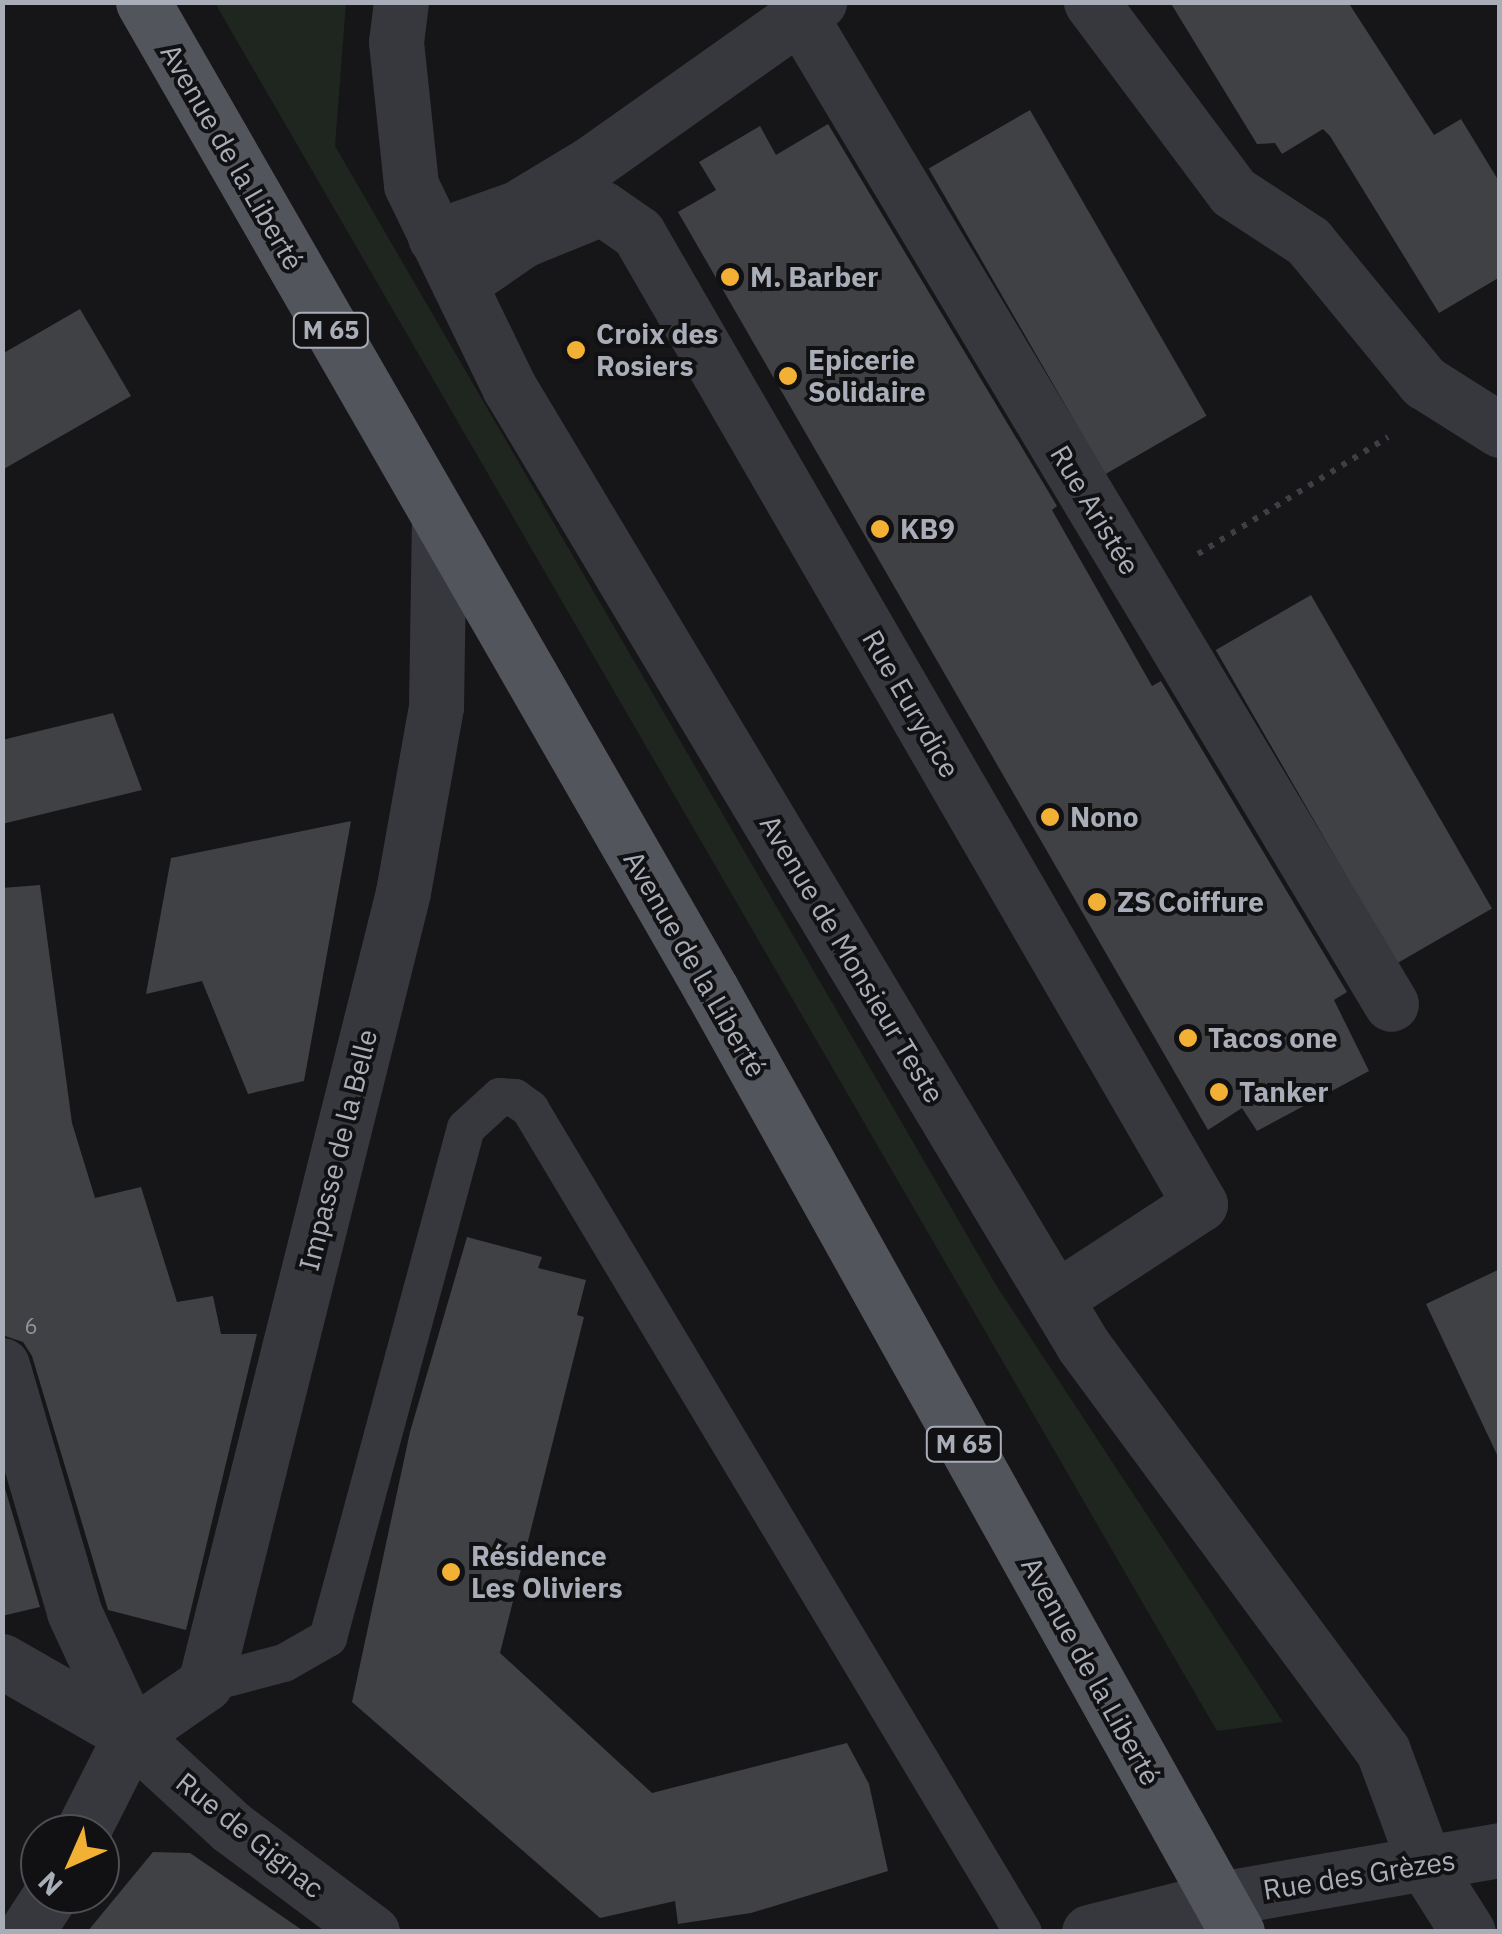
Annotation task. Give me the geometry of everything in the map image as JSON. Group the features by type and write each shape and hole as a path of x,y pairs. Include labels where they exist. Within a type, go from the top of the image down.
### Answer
{"main road":[{"name":"Avenue de la Liberté","path":"143,2 1228,1915"}],"street":[{"name":"Avenue de Monsieur Teste","path":"401,2 396,42 411,185 509,387 1055,1299 1383,1751 1425,1864 1468,1932"},
{"path":"1091,2 1233,192 1308,241 1424,382 1500,430"},
{"path":"447,260 809,9"},
{"name":"Rue Aristée","path":"809,9 1142,588 1391,1004"},
{"name":"Rue Eurydice","path":"447,260 523,240 602,208 638,233 1200,1204 1055,1299"},
{"name":"Impasse de la Belle","path":"206,1684 403,892 436,707 440,520"},
{"path":"2,1365 74,1612 131,1735"},
{"path":"2,1660 131,1735"},
{"path":"91,1814 131,1735 206,1684"},
{"name":"Rue de Gignac","path":"131,1735 231,1827 372,1932"},
{"name":"Rue des Grèzes","path":"1089,1932 1228,1915 1425,1864 1500,1850"}],"lane":[{"path":"206,1684 284,1663 328,1638 466,1128 500,1097 516,1098 530,1109 1023,1932"}],"path":[{"path":"1142,588 1451,398"}],"shaded area":[{"path":"215,3 346,3 335,146 996,1285 1283,1722 1217,1731"}],"building":[{"path":"1170,2 1348,2 1434,135 1461,119 1500,183 1500,277 1439,313 1330,136 1323,129 1282,154 1275,143 1257,144"},
{"path":"1030,110 1206,416 1105,474 929,168"},
{"path":"828,124 1057,506 1052,510 1152,686 1161,681 1347,992 1334,1000 1369,1071 1257,1131 1242,1108 1208,1130 678,212 716,190 699,162 760,126 776,155"},
{"path":"80,309 131,396 2,470 2,354"},
{"path":"1311,595 1492,909 1397,964 1216,650"},
{"path":"113,713 142,790 2,824 2,740"},
{"path":"351,821 304,1081 248,1094 202,981 146,994 171,858"},
{"path":"40,885 72,1123 95,1198 141,1187 177,1302 213,1296 221,1334 257,1334 186,1630 108,1610 32,1356 23,1342 2,1335 2,888"},
{"name":"Résidence Les Oliviers","path":"467,1237 542,1257 538,1268 586,1280 577,1315 584,1317 500,1653 652,1793 847,1743 869,1784 888,1871 751,1913 678,1924 675,1901 600,1918 352,1702 410,1432"},
{"path":"1500,1269 1500,1461 1426,1304"},
{"path":"2,1478 40,1607 2,1616"},
{"path":"153,1852 190,1853 305,1932 87,1932 102,1914 120,1914 120,1892"}],"place":[{"name":"M. Barber","path":"730,277"},
{"name":"Croix des Rosiers","path":"576,350"},
{"name":"Epicerie Solidaire","path":"788,376"},
{"name":"KB9","path":"880,529"},
{"name":"Nono","path":"1050,817"},
{"name":"ZS Coiffure","path":"1097,902"},
{"name":"Tacos one","path":"1188,1038"},
{"name":"Tanker","path":"1219,1092"},
{"name":"Résidence Les Oliviers","path":"451,1572"}]}
